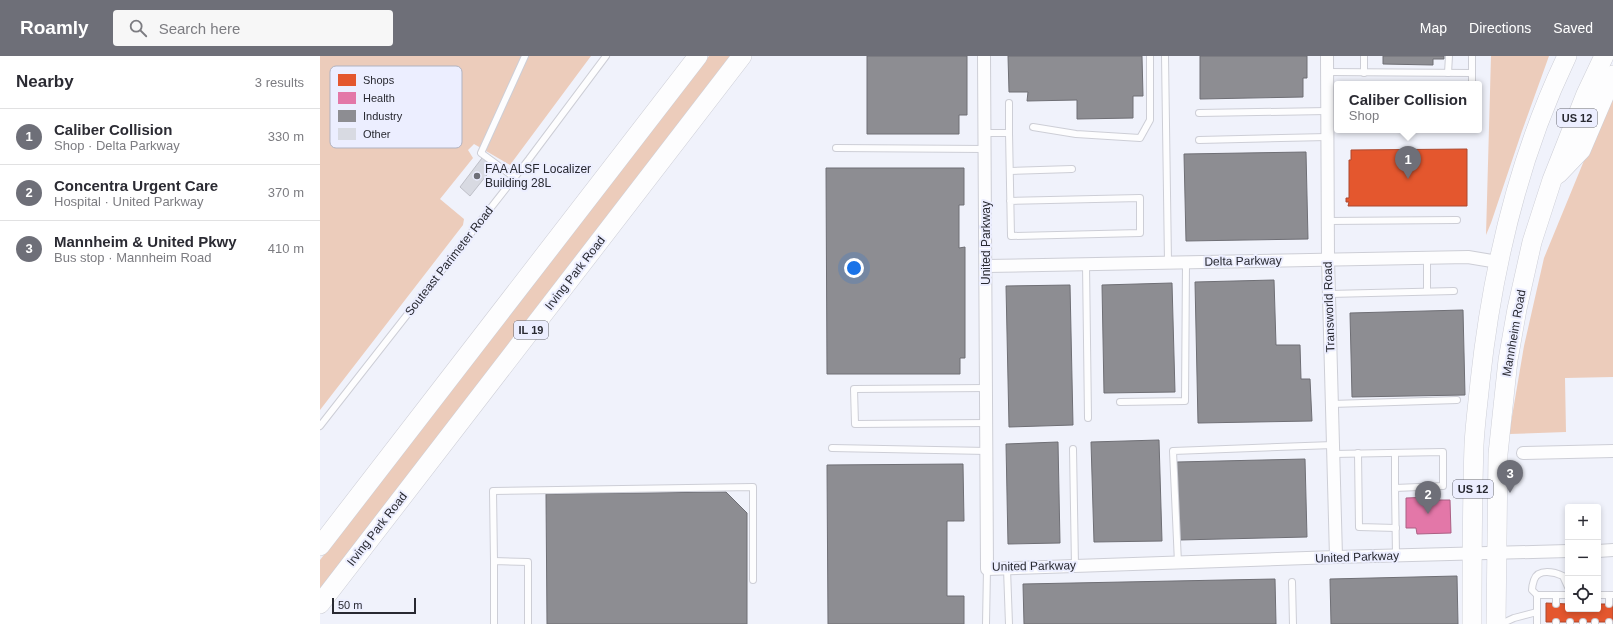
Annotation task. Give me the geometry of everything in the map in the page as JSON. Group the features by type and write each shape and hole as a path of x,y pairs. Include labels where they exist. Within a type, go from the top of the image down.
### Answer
{"main road":[{"name":"IL 19","path":"320,546 698,56"},
{"name":"Irving Park Road","path":"320,604 742,56"},
{"name":"Mannheim Road","path":"1472,624 1474,444 1484,348 1498,262 1522,171 1544,110 1567,56"},
{"name":"Mannheim Road","path":"1496,624 1498,454 1508,360 1517,309 1532,242 1552,180 1586,94 1604,56"},
{"path":"1552,180 1581,150 1613,75"}],"street":[{"name":"United Parkway","path":"984,56 987,569 1336,557 1565,552"},
{"name":"Transworld Road","path":"1327,56 1328,259 1336,557"},
{"name":"Delta Parkway","path":"986,266 1468,257 1498,262"},
{"path":"1523,453 1613,451"},
{"path":"1601,551 1613,550"}],"lane":[{"path":"515,178 481,153 525,56"},
{"name":"Souteast Parimeter Road","path":"320,426 515,178 606,56"},
{"path":"1033,127 1076,134 1140,138 1150,120 1150,56"},
{"path":"1165,56 1168,262"},
{"path":"1364,56 1364,73"},
{"path":"1448,56 1448,73"},
{"path":"1472,56 1472,81"},
{"path":"1327,72 1472,73"},
{"path":"1009,103 1010,133 1010,201 1011,236 1140,233 1140,198 1010,201"},
{"path":"1199,113 1327,111"},
{"path":"985,133 1010,133"},
{"path":"1199,140 1327,137"},
{"path":"836,148 985,149"},
{"path":"1010,171 1072,168"},
{"path":"1328,222 1457,220"},
{"path":"1427,258 1428,292"},
{"path":"1120,402 1185,400 1186,262"},
{"path":"1086,264 1088,418"},
{"path":"1329,294 1454,291"},
{"path":"987,388 854,389 854,424 987,423"},
{"path":"1332,404 1457,400"},
{"path":"832,448 987,451"},
{"path":"1073,449 1076,566"},
{"path":"1178,562 1173,451 1333,449 1358,453 1443,452 1443,486 1395,488"},
{"path":"1358,453 1359,527 1396,528"},
{"path":"1395,453 1396,556"},
{"path":"494,624 493,491 753,487 753,580"},
{"path":"494,561 528,562 528,624"},
{"path":"1007,568 1008,624"},
{"path":"986,624 987,569"},
{"path":"1565,580 1563,576 1556,572 1539,574 1534,579 1532,590 1537,595 1565,595"},
{"path":"1292,582 1293,624"},
{"path":"1537,595 1537,624"},
{"path":"1556,595 1556,604"},
{"path":"1609,604 1611,595"},
{"path":"1501,624 1514,618 1537,612"}],"shaded area":[{"path":"320,56 591,56 510,165 474,144 468,150 473,158 440,199 464,219 463,225 320,410"},
{"path":"709,56 730,56 320,589 320,560"},
{"path":"1491,56 1549,56 1486,235"},
{"path":"1613,90 1613,377 1565,378 1566,432 1509,434 1524,346 1544,258"}],"building: Shops":[{"path":"1467,149 1467,206 1348,206 1349,202 1346,202 1346,198 1349,198 1349,160 1351,160 1351,150"},
{"path":"1546,603 1565,604 1565,612 1601,612 1601,604 1613,604 1613,622 1546,622"}],"building: Health":[{"path":"1432,497 1432,500 1450,500 1451,533 1417,534 1416,528 1406,528 1406,498"}],"building: Industry":[{"path":"867,56 967,56 967,115 959,115 959,134 867,134"},
{"path":"1008,56 1142,56 1143,96 1133,96 1133,118 1077,119 1077,100 1027,101 1028,92 1009,92"},
{"path":"1200,56 1307,56 1307,78 1303,78 1303,97 1200,99"},
{"path":"1383,56 1444,56 1444,59 1433,59 1433,65 1383,64"},
{"path":"1306,152 1308,239 1186,241 1184,154"},
{"path":"826,168 964,168 964,205 959,205 959,248 965,247 965,358 960,358 960,374 827,374"},
{"path":"1274,280 1276,345 1300,345 1301,379 1310,379 1312,421 1198,423 1195,282"},
{"path":"1172,283 1175,392 1104,393 1102,285"},
{"path":"1070,285 1073,425 1009,427 1006,286"},
{"path":"1463,310 1465,395 1352,397 1350,313"},
{"path":"1159,440 1162,541 1094,542 1091,442"},
{"path":"1058,442 1060,543 1008,544 1006,444"},
{"path":"1305,459 1307,537 1179,540 1177,462"},
{"path":"963,464 964,521 947,521 947,596 964,596 964,624 828,624 827,465"},
{"path":"726,492 747,513 747,624 547,624 546,494"},
{"path":"1457,576 1458,624 1331,624 1330,579"},
{"path":"1275,579 1276,624 1024,624 1023,584"}],"building: Other":[{"name":"FAA ALSF Localizer Building 28L","path":"482,158 494,166 470,196 460,187"}],"place":[{"name":"FAA ALSF Localizer Building 28L","path":"477,176"},
{"name":"Caliber Collision","path":"1408,179"},
{"name":"Mannheim & United Pkwy","path":"1510,493"},
{"name":"Concentra Urgent Care","path":"1428,514"}]}
